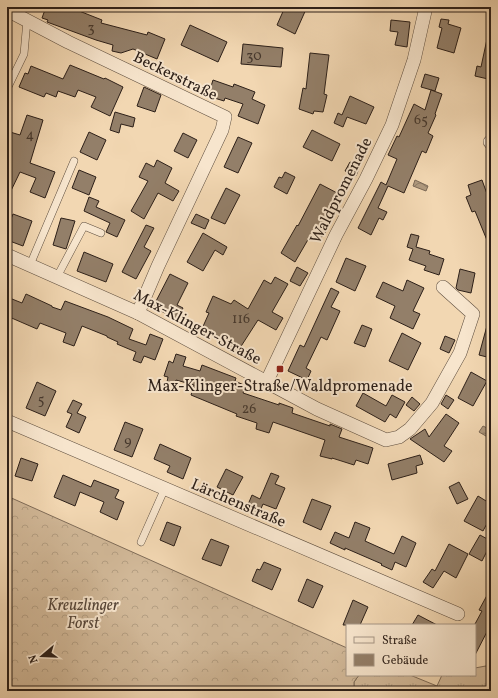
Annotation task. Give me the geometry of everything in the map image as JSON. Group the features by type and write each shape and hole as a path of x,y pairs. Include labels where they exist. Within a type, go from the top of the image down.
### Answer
{"street":[{"name":"Waldpromenade","path":"267,381 336,234 366,179 392,125 414,60 426,7"},
{"name":"Beckerstraße","path":"7,10 68,42 225,117 222,130 158,266 138,313"},
{"name":"Max-Klinger-Straße","path":"7,255 138,313 317,409 386,440 399,437 410,429 432,403 460,353 473,314 443,287"},
{"name":"Lärchenstraße","path":"7,421 458,614"}],"lane":[{"path":"7,90 24,54 27,20"},
{"path":"30,265 74,161"},
{"path":"58,277 84,226 101,233"},
{"path":"141,542 164,488"}],"green space":[{"name":"Kreuzlinger Forst","path":"7,496 346,648 346,676 358,676 354,682 354,691 7,691"},
{"path":"491,665 491,686 487,688 486,691 354,691 354,682 358,676 412,676 437,686 442,676 476,676 476,668"}],"water":[{"path":"415,180 428,186 426,191 413,186"},
{"path":"483,426 491,430 491,439 479,432"}],"building":[{"path":"46,7 69,7 102,20 101,23 147,35 148,32 165,39 157,59 133,49 121,53 112,51 113,45 47,22 48,20 42,18"},
{"path":"285,7 307,7 295,34 277,25"},
{"path":"441,19 449,20 448,24 461,28 454,53 437,48 442,28 439,27"},
{"path":"391,20 410,22 407,47 395,45 398,32 390,31"},
{"path":"190,25 227,42 218,62 181,45"},
{"path":"487,39 491,39 491,67 488,79 475,76 477,66 481,67"},
{"path":"243,44 283,48 281,67 241,64"},
{"path":"310,53 329,55 324,94 327,95 323,112 314,111 313,114 299,109 303,88 306,89"},
{"path":"70,65 104,79 105,78 123,87 110,116 91,107 96,97 78,90 75,97 58,91 56,97 46,93 44,97 19,87 25,73 28,74 31,66 63,79"},
{"path":"425,74 439,78 435,91 421,87"},
{"path":"213,80 233,87 234,84 255,92 252,99 265,105 258,124 238,116 243,104 225,98 224,101 208,96"},
{"path":"144,87 161,95 155,112 137,106"},
{"path":"431,90 442,94 435,114 436,115 428,133 433,136 426,153 422,151 404,193 388,186 378,208 387,212 383,220 379,218 371,235 358,228 381,182 386,185 397,159 388,155 397,136 399,137 414,104 425,110"},
{"path":"350,96 374,107 366,124 347,117 343,127 334,123 338,113 342,115"},
{"path":"115,112 135,118 133,127 121,124 119,133 110,130"},
{"path":"27,115 43,120 30,163 55,172 45,198 30,192 36,178 20,172 7,199 7,154 11,144 7,143 10,132 20,135"},
{"path":"312,130 340,144 332,161 303,147"},
{"path":"89,132 106,140 97,160 80,152"},
{"path":"183,133 197,140 188,158 174,151"},
{"path":"238,137 252,143 238,173 224,167"},
{"path":"157,160 172,168 165,183 179,191 173,201 158,193 144,219 131,211 148,181 139,177 146,163 154,167"},
{"path":"350,162 360,166 356,176 345,171"},
{"path":"79,170 96,177 89,195 72,188"},
{"path":"285,172 295,177 287,194 274,187 279,177 282,178"},
{"path":"482,180 491,205 491,250 475,211 472,212 466,197 471,195 468,185"},
{"path":"320,184 339,194 322,227 327,230 322,237 313,231 295,262 281,253 297,225 298,226"},
{"path":"226,188 240,195 225,224 211,218"},
{"path":"89,197 99,201 96,207 125,220 117,237 106,232 110,223 84,211"},
{"path":"13,214 32,221 23,246 7,240 7,218 11,219"},
{"path":"196,214 209,220 205,229 191,223"},
{"path":"61,218 75,221 66,249 53,245"},
{"path":"146,225 154,228 144,247 151,251 136,279 122,272"},
{"path":"203,233 227,247 223,255 215,250 203,271 187,262"},
{"path":"411,234 419,236 416,247 430,251 429,254 444,259 439,275 424,270 426,266 409,260 413,249 407,247"},
{"path":"84,252 113,264 106,282 77,271"},
{"path":"346,258 366,266 355,291 336,282"},
{"path":"297,267 308,273 300,286 290,281"},
{"path":"460,269 475,273 471,293 458,290 456,288"},
{"path":"170,274 188,283 177,305 183,308 177,319 153,307"},
{"path":"275,277 288,284 272,312 283,318 276,330 258,320 238,351 218,338 201,331 209,313 206,312 213,296 231,304 234,300 248,309 264,280 271,284"},
{"path":"407,280 424,288 413,311 420,314 413,329 390,318 395,306 376,297 383,282 403,291"},
{"path":"331,288 339,292 331,307 340,311 327,340 321,337 306,368 311,371 307,380 288,371 300,345 304,347"},
{"path":"26,294 61,310 65,301 108,317 133,329 129,339 146,345 150,334 163,339 155,360 144,356 141,363 133,360 136,352 117,344 118,342 107,336 82,326 74,346 63,342 66,333 40,323 37,329 7,316 7,297 22,303"},
{"path":"488,322 491,323 491,358 479,355"},
{"path":"362,325 372,329 365,347 354,343"},
{"path":"402,333 421,343 408,370 389,361"},
{"path":"445,336 455,340 449,353 440,349"},
{"path":"176,354 186,357 183,366 200,371 202,365 236,378 235,381 246,386 243,393 293,408 292,413 342,429 339,437 373,448 368,464 356,460 354,465 320,456 325,440 273,422 269,433 256,429 257,423 236,416 237,414 191,395 194,385 176,380 175,385 167,382 168,377 164,376 169,361 173,363"},
{"path":"471,372 487,381 473,406 458,398"},
{"path":"37,382 56,391 45,416 26,408"},
{"path":"363,393 386,406 392,395 405,402 396,418 390,414 385,422 356,406"},
{"path":"446,395 454,400 448,409 441,404"},
{"path":"412,397 420,404 414,411 406,405"},
{"path":"73,400 82,404 77,413 86,417 79,433 66,427 72,414 67,412"},
{"path":"446,414 459,423 444,446 452,451 444,462 410,439 425,429 429,437"},
{"path":"125,422 143,429 132,457 114,450"},
{"path":"160,444 191,458 183,479 167,472 170,466 154,459"},
{"path":"420,455 423,464 416,466 417,473 392,480 388,464"},
{"path":"21,458 38,464 32,481 15,476"},
{"path":"226,469 243,477 233,495 217,487"},
{"path":"271,473 279,476 275,484 285,488 276,509 263,504 259,513 247,507 252,495 260,499"},
{"path":"63,475 91,487 94,480 119,490 115,498 124,502 117,520 100,512 104,502 80,492 75,506 54,497"},
{"path":"459,482 468,499 457,504 449,487"},
{"path":"478,496 491,504 491,516 483,531 464,521"},
{"path":"312,499 331,506 321,530 303,522"},
{"path":"167,522 181,527 174,546 160,540"},
{"path":"355,522 370,528 365,541 394,554 402,536 416,543 406,567 395,562 392,570 381,565 382,564 330,543 335,532 349,538"},
{"path":"480,535 491,541 482,561 469,554"},
{"path":"211,539 229,546 221,566 202,559"},
{"path":"449,544 468,554 456,578 444,571 433,588 423,582 432,569 435,571"},
{"path":"264,562 281,569 272,590 252,581 257,569 260,570"},
{"path":"307,579 323,586 313,608 298,601"},
{"path":"491,588 491,624 476,653 475,624 482,611 479,610"},
{"path":"353,600 368,607 360,624 343,625"},
{"path":"418,615 435,624 413,624"}],"place":[{"name":"Max-Klinger-Straße/Waldpromenade","path":"280,369"}]}
